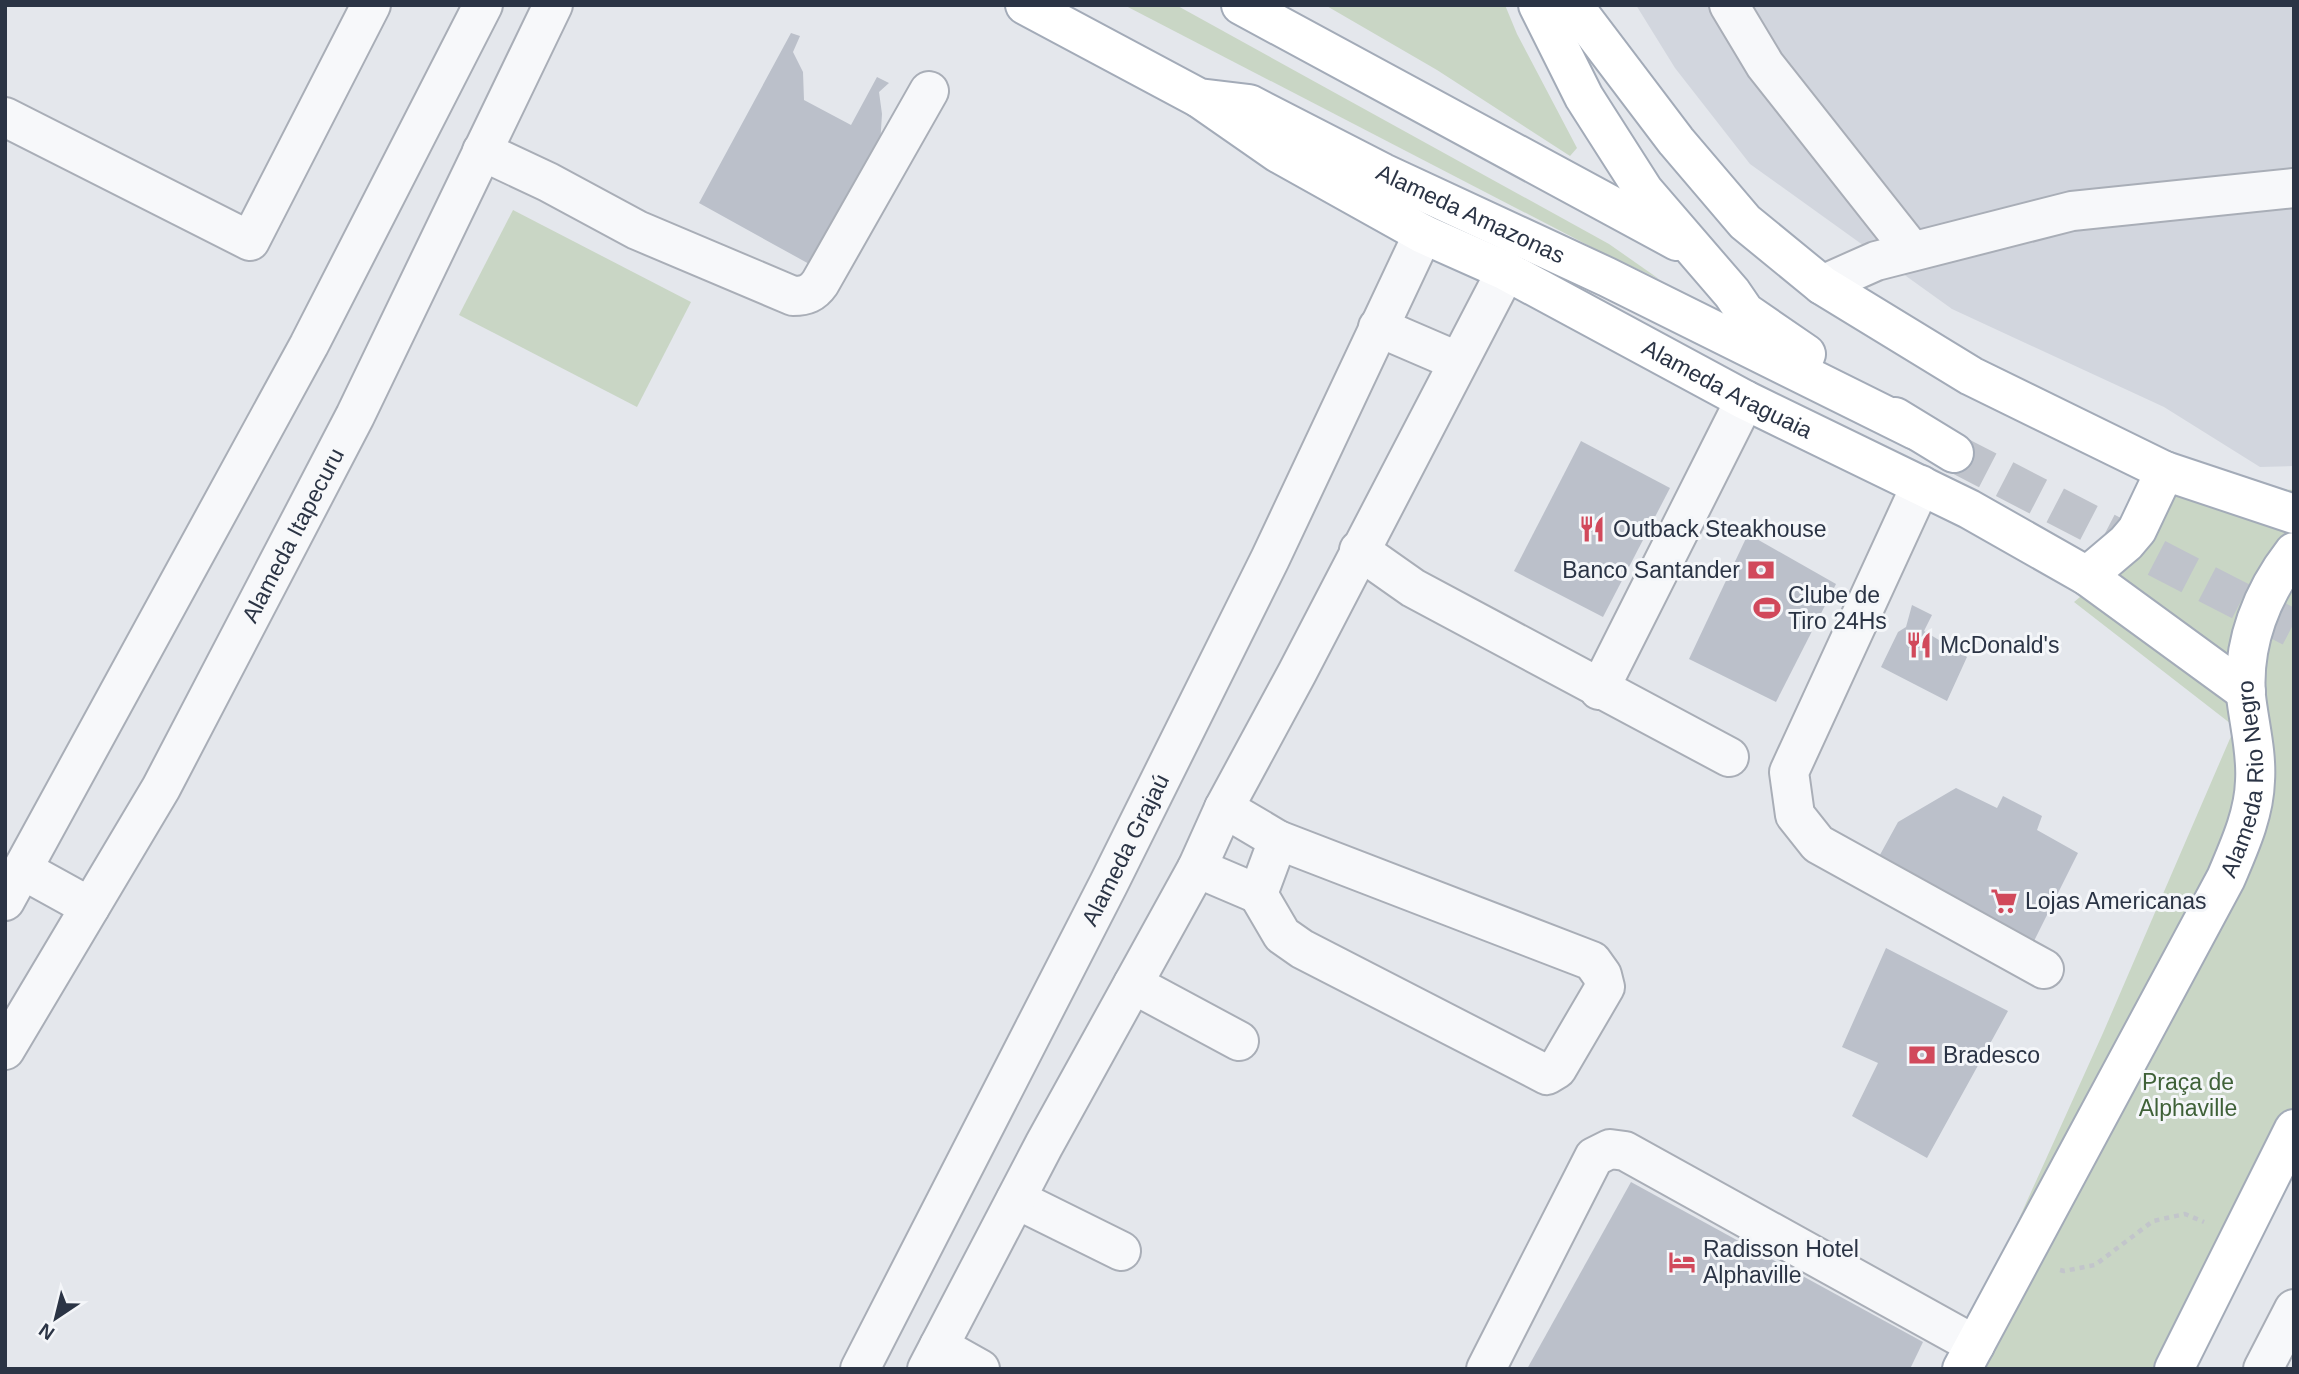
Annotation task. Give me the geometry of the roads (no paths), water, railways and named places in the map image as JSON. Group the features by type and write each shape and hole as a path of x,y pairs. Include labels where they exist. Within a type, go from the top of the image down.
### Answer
{"main road":[{"name":"Alameda Amazonas","path":"1025,5 1199,98 1249,104 1383,173 1607,276 1915,430"},
{"path":"1241,5 1694,250"},
{"path":"1538,5 1584,97 1617,152 1644,191 1745,312 1915,430 1954,453"},
{"path":"1573,5 1676,141 1745,222 1822,285 1971,376 2165,471 2294,514"},
{"name":"Alameda Araguaia","path":"1199,98 1278,153 1423,234 1506,271 1745,400 1969,509 2087,576 2246,692"},
{"path":"2087,576 2126,543 2137,530 2165,471"},
{"name":"Alameda Rio Negro","path":"1968,1357 2226,878 2247,828 2255,781 2246,692 2250,642 2259,610 2276,575 2294,552"},
{"path":"2174,1369 2240,1237 2285,1168 2294,1129"}],"street":[{"path":"5,117 250,241 371,5"},
{"path":"90,907 14,885 309,345 483,5"},
{"name":"Alameda Itapecuru","path":"5,1049 161,789 355,416 553,5"},
{"path":"1729,5 1765,65 1912,251"},
{"path":"482,151 548,182 637,230 793,296 804,296 815,291 820,283 929,91"},
{"path":"1822,285 1876,261 2072,211 2294,188"},
{"name":"Alameda Grajaú","path":"860,1369 1109,883 1264,571 1423,234"},
{"path":"980,1369 933,1357 1197,868 1224,808 1506,271"},
{"path":"1378,327 1457,362"},
{"path":"1600,690 1745,400"},
{"path":"1921,485 1789,772 1795,815 1818,844 2045,969"},
{"path":"1359,550 1413,588 1729,757"},
{"path":"1197,868 1258,894 1282,935 1302,948 1547,1075 1557,1069 1605,987 1602,975 1592,961 1278,840 1224,808"},
{"path":"1258,894 1278,840"},
{"path":"1133,984 1239,1041"},
{"path":"1486,1369 1594,1157 1609,1149 1625,1151 1968,1357"},
{"path":"961,1172 972,1199 981,1209 992,1214 1012,1207 1121,1251"},
{"path":"2263,1369 2294,1309"}],"tunnel":[{"path":"1954,453 2294,629"}],"place":[{"name":"Outback Steakhouse","path":"1592,529"},
{"name":"Banco Santander","path":"1761,570"},
{"name":"Clube de Tiro 24Hs","path":"1767,608"},
{"name":"McDonald's","path":"1919,645"},
{"name":"Lojas Americanas","path":"2004,901"},
{"name":"Bradesco","path":"1922,1055"},
{"name":"Radisson Hotel Alphaville","path":"1682,1262"}],"park label":[{"name":"Praça de Alphaville","path":"2188,1095"}]}
